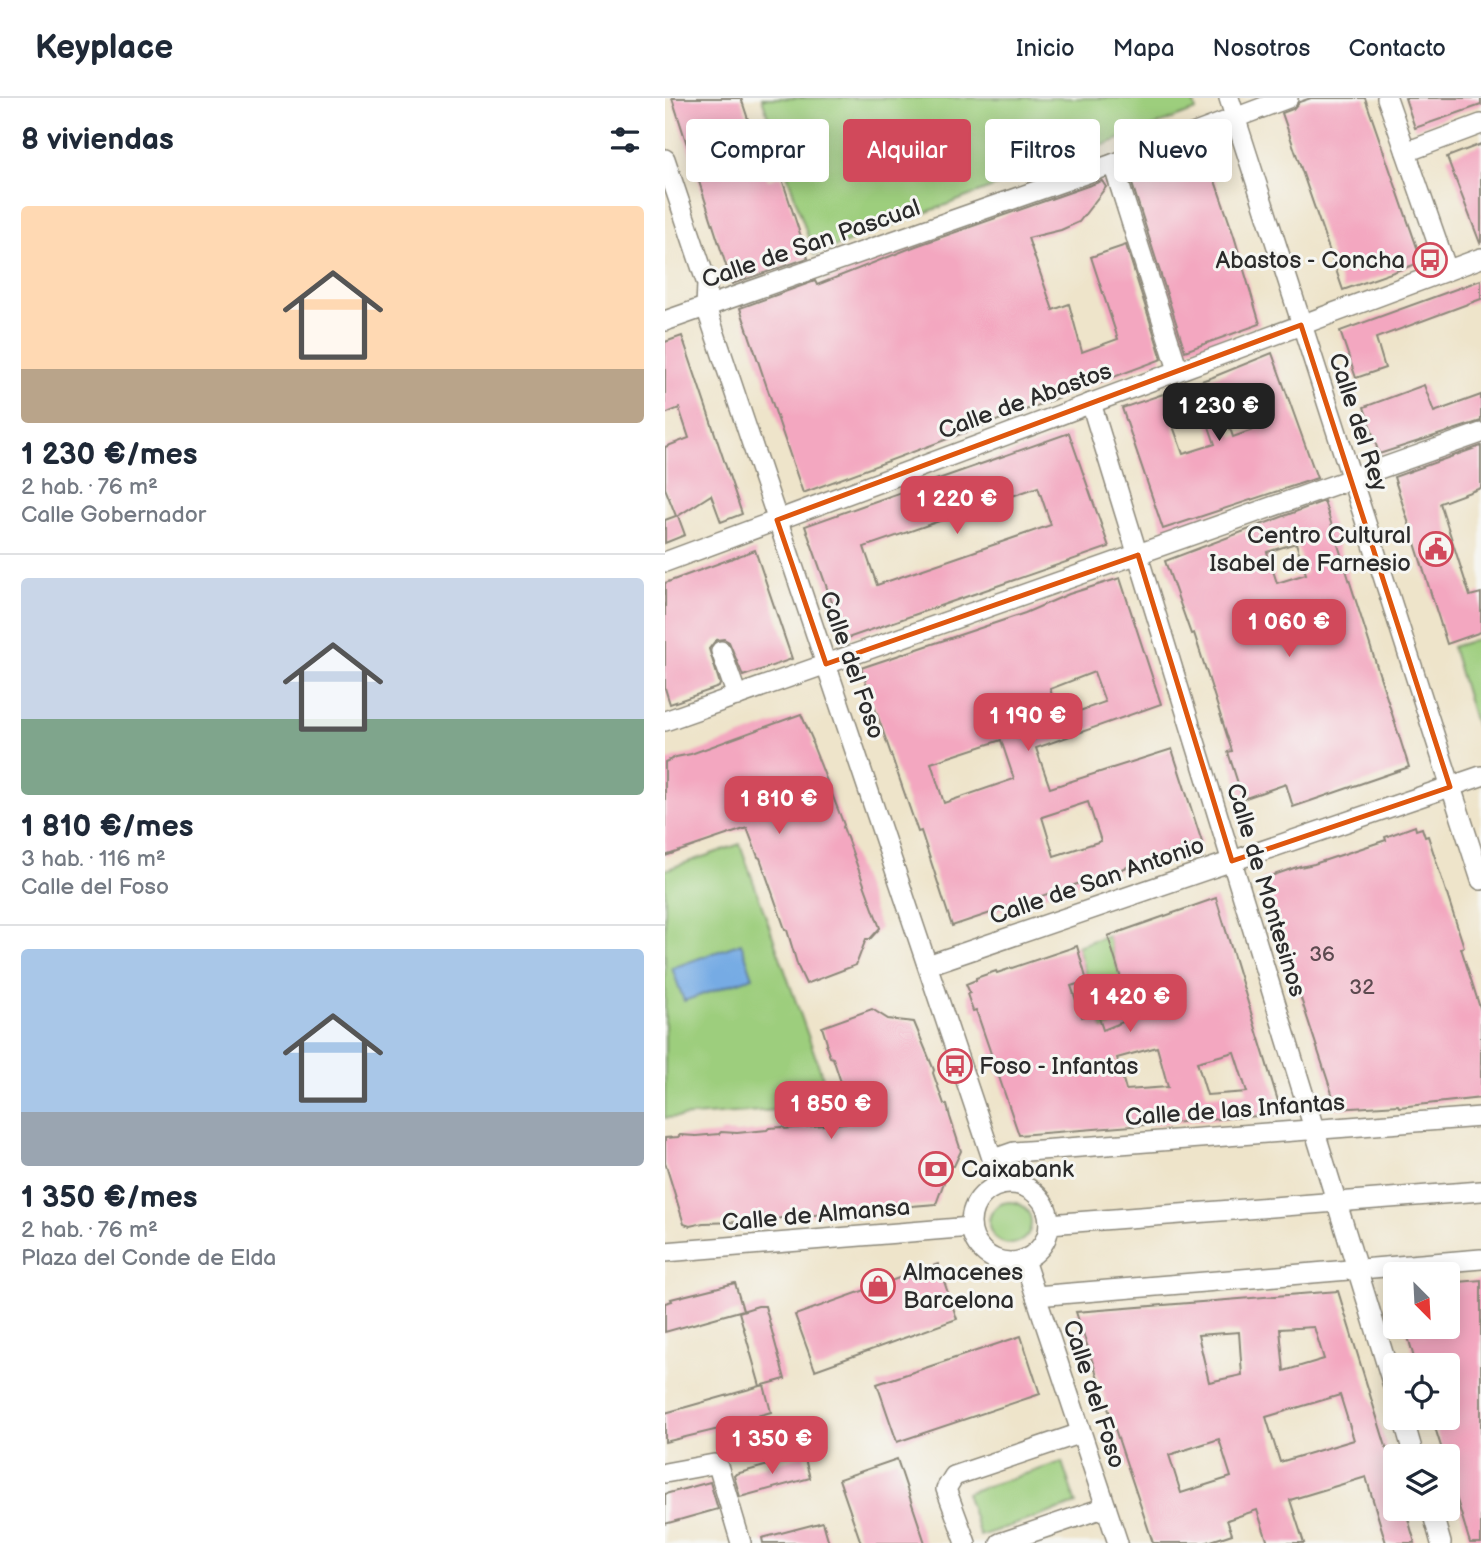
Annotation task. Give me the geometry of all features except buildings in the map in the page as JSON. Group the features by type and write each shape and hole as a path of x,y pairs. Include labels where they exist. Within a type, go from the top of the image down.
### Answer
{"street":[{"name":"Calle del Rey","path":"1229,98 1481,880"},
{"name":"Calle de San Pascual","path":"670,314 706,307 1289,98"},
{"path":"1387,98 1447,271"},
{"path":"1406,152 1481,124"},
{"name":"Calle del Foso","path":"665,159 707,284 706,307 1001,1185"},
{"path":"1113,163 1178,370"},
{"name":"Calle de Abastos","path":"665,562 1481,258"},
{"name":"Calle de Montesinos","path":"1091,403 1383,1353"},
{"path":"665,721 1481,433"},
{"path":"721,651 737,695"},
{"name":"Calle de San Antonio","path":"927,965 1481,776"},
{"name":"Calle de las Infantas","path":"994,1159 1014,1152 1481,1117"},
{"path":"1015,1184 1038,1195 1048,1213 1049,1224 1041,1247 1024,1260 1012,1262 1000,1261 980,1249 971,1227 975,1205 982,1196 1001,1185 1015,1184"},
{"path":"1049,1224 1481,1191"},
{"name":"Calle de Almansa","path":"665,1252 971,1227"},
{"path":"1036,1296 1481,1259"},
{"name":"Calle del Foso","path":"1024,1260 1118,1543"},
{"path":"966,1543 946,1489 954,1476 1081,1433"},
{"path":"665,1473 714,1464 719,1469 741,1543"},
{"path":"1000,1543 1106,1507"},
{"path":"1435,1521 1441,1543"}],"highlighted area":[{"path":"1301,325 1450,787 1232,861 1138,555 826,664 777,520"}],"green space":[{"path":"762,98 1192,98 1196,110 1172,119 1114,119 1114,141 1100,146 1100,119 985,119 985,182 1006,182 814,255 790,182 829,182 829,119 769,119"},
{"path":"1481,638 1481,743 1452,647"},
{"path":"740,844 833,1106 665,1118 665,870"},
{"path":"1108,935 1133,1019 1103,1030 1077,946"},
{"path":"1010,1202 1025,1208 1031,1223 1025,1238 1010,1244 995,1238 989,1223 995,1208"},
{"path":"1062,1462 1076,1504 980,1536 966,1493"}],"water":[{"path":"741,943 753,977 684,1001 672,968"}],"place":[{"name":"Abastos - Concha","path":"1430,260"},
{"name":"Centro Cultural Isabel de Farnesio","path":"1436,549"},
{"name":"Foso - Infantas","path":"955,1066"},
{"name":"Caixabank","path":"936,1169"},
{"name":"Almacenes Barcelona","path":"878,1286"}]}
